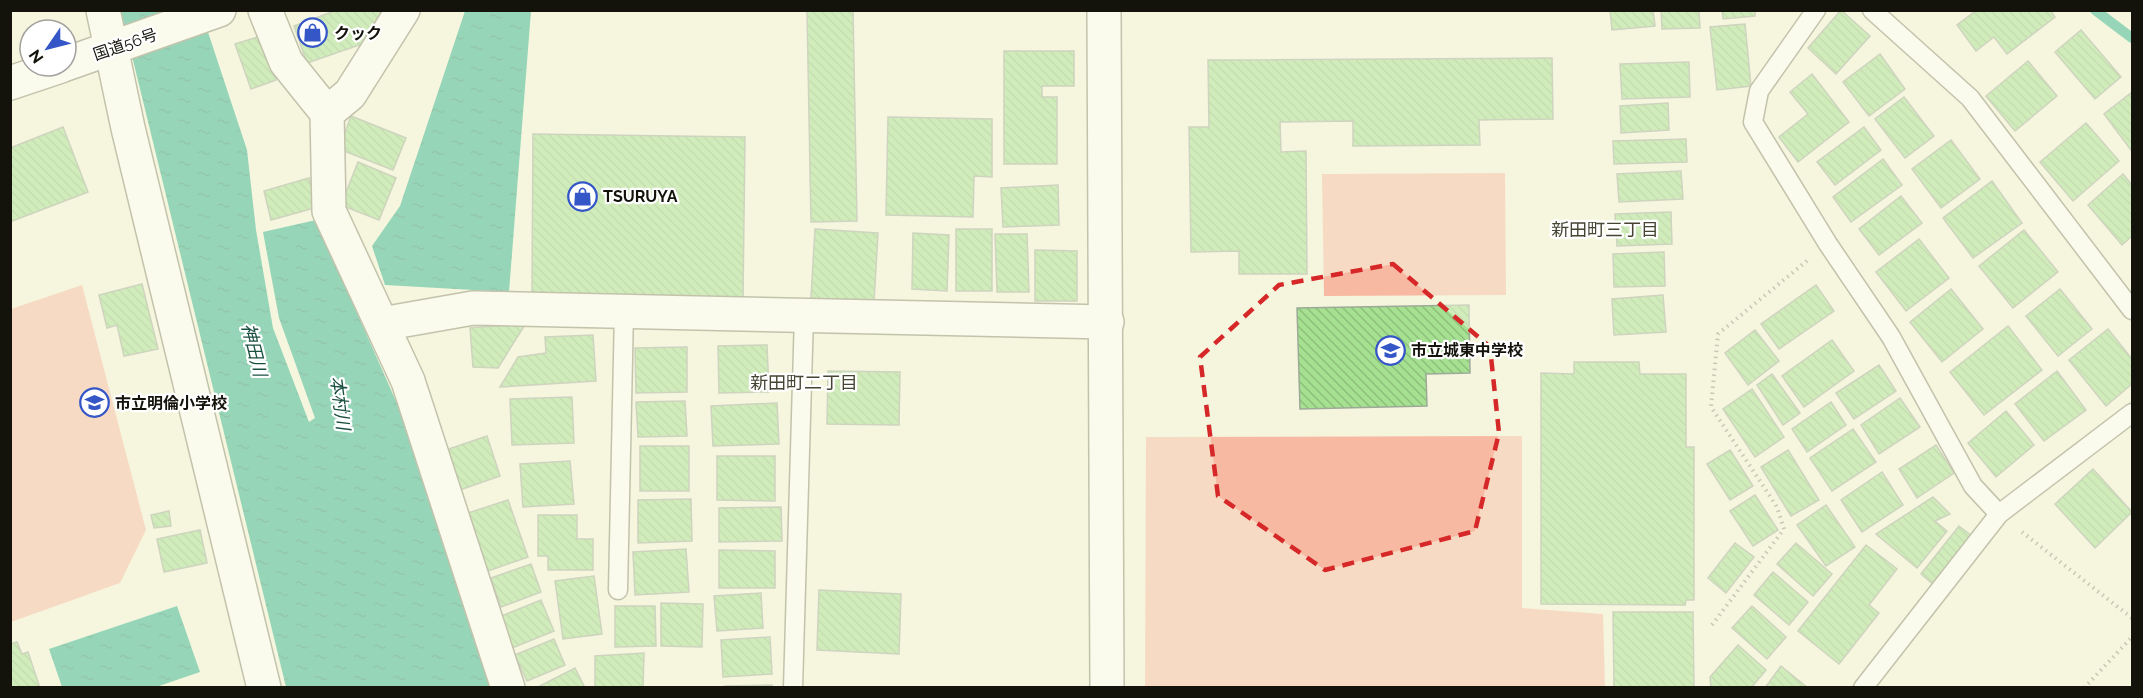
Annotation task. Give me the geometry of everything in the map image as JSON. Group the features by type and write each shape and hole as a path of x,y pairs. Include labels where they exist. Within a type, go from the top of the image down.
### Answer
{"main road":[{"path":"103,10 119,46 264,687"},
{"name":"国道56号","path":"78,60 219,10"},
{"path":"265,10 286,62 327,113 329,211 408,381 508,687"},
{"path":"327,113 350,94 403,10"},
{"path":"1104,10 1107,687"},
{"path":"10,84 27,78"},
{"path":"382,324 473,308 1107,322"}],"lane":[{"path":"1816,10 1759,91 1754,122 1828,244 1891,337 1973,486 1999,514"},
{"path":"1872,10 1970,98 2133,310"},
{"path":"618,590 624,311"},
{"path":"793,687 804,315"},
{"path":"1863,687 1999,514 2133,413"}],"path":[{"path":"1713,625 1785,529 1777,507 1711,407 1718,334 1828,244"},
{"path":"1999,514 2133,618"},
{"path":"2084,687 2133,637"}],"highlighted area":[{"path":"1393,264 1490,347 1499,433 1475,531 1325,570 1218,496 1200,357 1279,285"}],"shaded area":[{"path":"1505,173 1506,295 1324,296 1322,174"},
{"path":"82,285 146,530 120,583 11,622 11,309"},
{"path":"1522,436 1522,608 1603,614 1605,687 1145,687 1146,437"}],"water":[{"path":"121,11 201,11 247,150 256,230 273,328 309,422 315,418 279,318 263,232 316,220 403,417 498,687 286,687"},
{"path":"465,11 531,11 509,292 385,285 372,246 400,206"},
{"path":"177,606 200,672 156,687 62,687 49,649"}],"building":[{"path":"337,10 381,10 371,41 307,63 294,26"},
{"path":"807,10 853,10 857,221 811,222"},
{"path":"1610,10 1653,10 1655,26 1612,30"},
{"path":"1661,10 1699,10 1700,28 1662,29"},
{"path":"1722,10 1755,10 1755,16 1723,19"},
{"path":"1841,10 1870,36 1836,74 1808,48"},
{"path":"1977,10 2050,10 2055,17 2007,54 1994,37 1976,51 1957,25"},
{"path":"1745,24 1751,86 1717,90 1710,27"},
{"path":"2081,30 2121,77 2095,99 2055,52"},
{"path":"261,36 276,80 251,89 235,44"},
{"path":"1004,51 1074,51 1074,86 1042,86 1042,97 1057,97 1057,164 1004,164"},
{"path":"1880,54 1905,89 1869,116 1843,82"},
{"path":"1552,58 1553,119 1479,120 1480,145 1353,146 1353,121 1280,122 1281,152 1306,151 1307,274 1239,274 1239,251 1191,252 1189,127 1209,127 1208,60"},
{"path":"2028,61 2057,96 2015,131 1986,96"},
{"path":"1689,62 1690,97 1622,99 1620,64"},
{"path":"1812,74 1849,122 1798,162 1779,137 1808,114 1790,92"},
{"path":"2132,92 2132,149 2131,150 2104,114"},
{"path":"1904,97 1934,136 1905,158 1875,119"},
{"path":"1668,103 1669,130 1621,133 1620,106"},
{"path":"351,116 406,138 393,170 339,149"},
{"path":"888,117 992,119 992,177 974,176 973,217 886,215"},
{"path":"2086,123 2119,161 2073,201 2040,162"},
{"path":"63,127 88,192 10,222 10,148"},
{"path":"1864,127 1881,150 1835,185 1817,162"},
{"path":"533,134 745,137 743,299 532,296"},
{"path":"1686,139 1687,162 1614,164 1613,141"},
{"path":"1951,140 1980,179 1941,208 1912,169"},
{"path":"1883,159 1902,185 1851,222 1833,197"},
{"path":"358,162 396,178 379,220 341,205"},
{"path":"1681,171 1683,199 1619,202 1617,174"},
{"path":"2123,174 2132,185 2132,236 2122,245 2088,205"},
{"path":"309,178 318,207 271,220 264,191"},
{"path":"1992,181 2022,223 1973,258 1943,218"},
{"path":"1058,185 1059,225 1003,227 1001,188"},
{"path":"1901,196 1922,223 1879,255 1859,229"},
{"path":"1671,212 1672,244 1617,246 1615,214"},
{"path":"815,229 878,233 874,302 811,298"},
{"path":"956,229 992,229 992,291 956,291"},
{"path":"2024,230 2058,272 2013,308 1979,266"},
{"path":"913,233 949,235 947,291 912,289"},
{"path":"995,234 1027,234 1029,292 997,292"},
{"path":"1919,239 1949,278 1906,311 1876,272"},
{"path":"1035,250 1077,251 1077,301 1035,301"},
{"path":"1664,252 1665,286 1614,287 1613,254"},
{"path":"142,284 158,349 124,356 117,325 107,328 99,295"},
{"path":"1816,285 1834,311 1779,349 1761,324"},
{"path":"1951,289 1983,329 1942,362 1910,322"},
{"path":"2060,289 2092,329 2058,356 2026,316"},
{"path":"1663,295 1666,332 1614,335 1612,299"},
{"path":"1469,305 1470,373 1426,374 1427,406 1300,409 1297,308"},
{"path":"526,323 498,368 473,367 470,328"},
{"path":"2008,326 2042,370 1984,415 1950,372"},
{"path":"2108,329 2132,359 2132,384 2106,406 2069,360"},
{"path":"1755,330 1779,361 1748,385 1725,353"},
{"path":"593,335 596,381 500,387 518,357 546,353 545,337"},
{"path":"1832,340 1854,371 1804,407 1782,376"},
{"path":"767,345 769,392 719,393 718,346"},
{"path":"687,347 687,392 636,393 635,348"},
{"path":"1574,362 1639,362 1640,374 1686,374 1686,447 1694,447 1694,600 1686,600 1685,605 1541,604 1541,373 1574,374"},
{"path":"1879,365 1896,391 1854,419 1836,393"},
{"path":"828,371 900,372 899,425 827,424"},
{"path":"2057,371 2086,410 2044,441 2015,404"},
{"path":"1772,374 1800,413 1783,425 1757,385"},
{"path":"1752,389 1784,437 1755,457 1723,409"},
{"path":"572,397 574,443 512,445 510,399"},
{"path":"1900,398 1920,427 1879,454 1861,425"},
{"path":"685,401 687,436 638,437 636,402"},
{"path":"1831,402 1846,425 1807,452 1792,429"},
{"path":"777,403 779,444 713,446 711,406"},
{"path":"2006,411 2034,445 1996,477 1968,443"},
{"path":"1853,429 1876,462 1832,491 1810,458"},
{"path":"487,436 500,476 454,492 440,452"},
{"path":"1936,445 1954,473 1917,498 1899,469"},
{"path":"640,446 689,446 689,491 640,491"},
{"path":"1730,450 1753,486 1730,500 1707,464"},
{"path":"1788,450 1819,500 1791,516 1761,467"},
{"path":"717,456 775,456 775,501 717,500"},
{"path":"570,461 574,504 523,507 520,464"},
{"path":"2093,469 2132,512 2095,548 2055,504"},
{"path":"1882,472 1903,505 1862,532 1841,500"},
{"path":"1755,495 1778,530 1753,546 1730,511"},
{"path":"1933,497 1950,514 1935,521 1947,531 1917,568 1876,534"},
{"path":"691,499 692,541 638,543 638,500"},
{"path":"508,500 528,557 485,572 465,514"},
{"path":"1826,505 1855,547 1826,566 1797,525"},
{"path":"781,507 782,541 719,542 719,508"},
{"path":"169,511 171,526 154,528 151,515"},
{"path":"538,515 577,515 577,539 593,539 593,570 548,570 548,556 538,556"},
{"path":"1959,526 1973,537 1935,586 1921,574"},
{"path":"200,530 207,563 164,572 157,539"},
{"path":"1735,543 1754,557 1726,593 1708,578"},
{"path":"1796,543 1832,574 1813,596 1777,564"},
{"path":"1866,545 1897,569 1869,605 1879,613 1839,664 1798,631"},
{"path":"686,549 689,592 635,595 633,552"},
{"path":"719,550 775,551 775,588 719,588"},
{"path":"531,564 541,592 501,607 491,578"},
{"path":"1773,572 1808,602 1789,625 1754,595"},
{"path":"594,576 602,634 563,639 555,581"},
{"path":"819,590 901,594 899,654 817,650"},
{"path":"761,593 763,628 717,631 714,596"},
{"path":"541,600 554,631 512,648 499,617"},
{"path":"661,603 703,604 702,647 661,646"},
{"path":"615,606 655,606 656,646 615,647"},
{"path":"1752,606 1786,637 1767,659 1732,628"},
{"path":"1613,612 1693,612 1694,688 1614,688"},
{"path":"770,637 772,674 723,677 721,640"},
{"path":"554,639 565,665 527,681 515,655"},
{"path":"17,642 22,654 28,652 40,688 10,688 10,644"},
{"path":"1738,645 1766,670 1751,688 1711,688 1710,677"},
{"path":"644,653 643,688 595,688 595,656"},
{"path":"1781,666 1808,688 1765,688"},
{"path":"575,668 585,688 536,688"},
{"path":"772,685 772,688 725,688 725,686"}],"waterway":[{"path":"2095,10 2132,38"}],"place":[{"name":"クック","path":"313,33"},
{"name":"TSURUYA","path":"582,196"},
{"name":"市立城東中学校","path":"1390,350"},
{"name":"市立明倫小学校","path":"94,403"}],"district":[{"name":"新田町三丁目","path":"1605,230"},
{"name":"新田町二丁目","path":"804,383"}],"water label":[{"name":"神田川","path":"254,350"},
{"name":"本村川","path":"340,403"}]}
